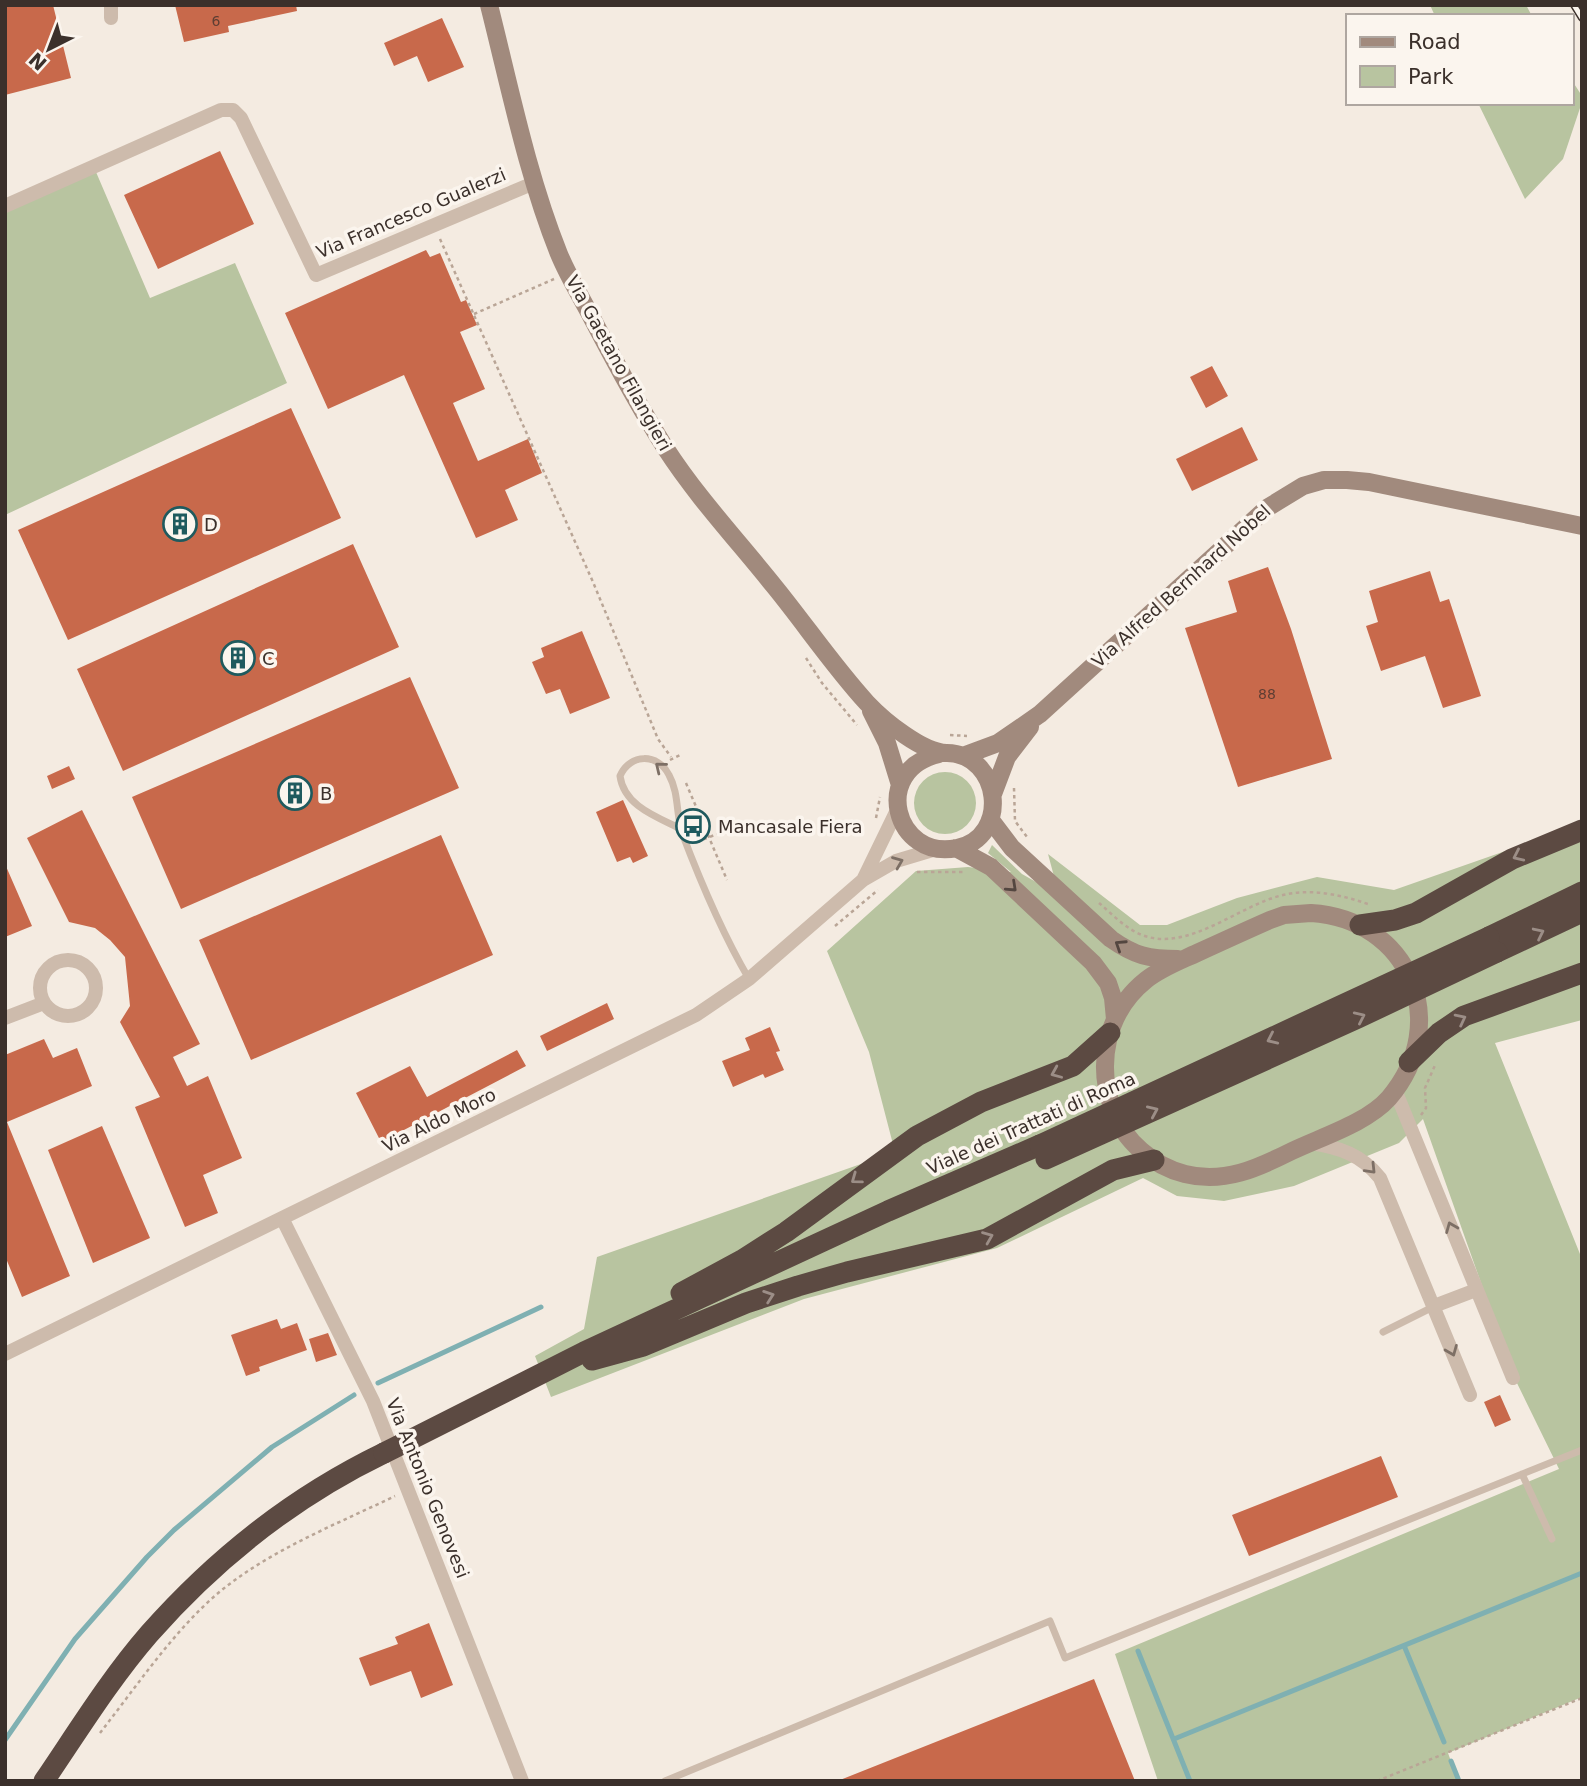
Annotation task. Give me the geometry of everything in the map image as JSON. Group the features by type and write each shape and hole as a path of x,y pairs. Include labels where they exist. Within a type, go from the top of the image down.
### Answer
{"highway":[{"path":"1360,925 1395,920 1416,913 1512,859 1582,830"},
{"name":"Viale dei Trattati di Roma","path":"1493,944 1582,892"},
{"name":"Viale dei Trattati di Roma","path":"44,1781 141,1644 208,1573 248,1538 312,1492 518,1385 587,1357 888,1211 1043,1152 1493,944 1582,912"},
{"path":"1409,1062 1439,1033 1464,1016 1582,973"},
{"path":"587,1357 645,1311 732,1265 786,1232 917,1136 981,1102 1073,1066 1112,1026"},
{"path":"587,1357 643,1346 746,1303 798,1286 988,1239 1113,1170 1154,1160"}],"street":[{"name":"Via Gaetano Filangieri","path":"489,5 534,183 560,256 623,377 666,449 868,705 887,743 900,785"},
{"name":"Via Francesco Gualerzi","path":"5,206 221,110 233,110 241,118 316,275 534,183"},
{"name":"Via Alfred Bernhard Nobel","path":"963,756 998,743 1040,714 1267,508 1303,486 1324,480 1369,482 1582,526"},
{"name":"Via Gaetano Filangieri","path":"868,705 911,739 939,754"},
{"name":"Via Alfred Bernhard Nobel","path":"993,794 1007,757 1040,714"},
{"path":"939,754 963,756 983,771 993,794 990,819 977,838 956,848 936,849 919,841 906,828 897,810 900,785 905,775 920,760 939,754"},
{"name":"Via Aldo Moro","path":"863,880 897,810"},
{"path":"990,819 1012,848 1111,939 1124,948 1151,959 1185,959"},
{"path":"956,848 990,867 1093,962 1108,983 1113,998 1112,1026 1104,1052 1104,1071 1109,1100 1116,1119 1127,1135 1154,1160 1184,1174 1212,1178 1258,1168 1371,1114 1395,1090 1419,1033 1420,1017 1413,984 1392,947 1360,925 1324,914 1284,915 1147,979 1136,989 1112,1026"},
{"name":"Via Aldo Moro","path":"5,1354 696,1015 749,979 863,880 896,861 936,849"},
{"path":"67,960 76,961 92,973 96,992 93,1001 81,1013 73,1016 57,1014 44,1003 41,979 51,965 67,960"},
{"path":"5,1018 44,1003"},
{"path":"1395,1090 1513,1378"},
{"path":"1310,1143 1351,1154 1372,1168 1380,1178 1470,1395"},
{"name":"Via Antonio Genovesi","path":"282,1218 373,1401 522,1781"},
{"path":"1434,1306 1476,1290"}],"lane":[{"path":"681,829 643,809 627,797 620,776 624,767 637,759 655,761 669,774 676,795 681,829 730,947 749,979"},
{"path":"1383,1332 1434,1306"},
{"path":"665,1781 1050,1621 1065,1658 1582,1450"},
{"path":"1522,1474 1552,1539"}],"path":[{"path":"434,225 593,582 658,738 676,764"},
{"path":"474,314 557,278"},
{"path":"1007,757 1018,765 1013,798 1015,821 1027,837"},
{"path":"685,781 727,880"},
{"path":"874,825 881,793"},
{"path":"688,846 717,834"},
{"path":"908,872 969,873"},
{"path":"1098,903 1142,936 1163,939 1184,938 1250,906 1284,894 1329,893 1377,905"},
{"path":"1409,1123 1426,1108 1425,1088 1441,1056"},
{"path":"98,1736 200,1611 239,1577 288,1548 409,1489"},
{"path":"1377,1781 1582,1698"}],"green space":[{"path":"1430,5 1526,5 1531,14 1434,14"},
{"path":"1573,82 1582,96 1582,102 1563,159 1525,199 1479,105 1573,105"},
{"path":"93,165 150,298 235,263 287,383 5,515 5,202"},
{"path":"939,772 951,772 967,781 974,791 974,815 967,825 951,834 939,834 928,829 919,820 914,809 914,797 919,786 928,777"},
{"path":"1582,824 1582,1020 1495,1043 1582,1259 1582,1697 1448,1753 1458,1781 1158,1781 1115,1654 1559,1469 1515,1379 1423,1119 1399,1143 1294,1186 1224,1201 1177,1196 1143,1178 997,1248 804,1299 551,1397 535,1356 584,1329 597,1257 895,1152 869,1052 827,951 916,871 968,867 1011,872 988,853 992,845 1022,874 1059,895 1048,854 1140,925 1167,925 1237,898 1317,877 1394,890"}],"building":[{"path":"5,5 53,5 71,78 5,95"},
{"path":"175,5 296,5 297,11 228,26 229,32 184,42"},
{"path":"442,18 464,67 428,82 417,56 394,66 384,43"},
{"path":"220,151 254,224 158,269 124,195"},
{"path":"426,250 430,257 440,253 461,302 466,300 477,325 460,332 485,389 453,403 478,461 528,439 542,473 505,490 518,520 476,538 404,375 328,409 285,313"},
{"path":"1212,366 1228,396 1206,408 1190,377"},
{"name":"D","path":"291,408 341,518 68,640 18,530"},
{"path":"1242,427 1258,460 1192,491 1176,459"},
{"name":"C","path":"353,544 399,647 123,771 77,669"},
{"path":"1268,567 1291,629 1332,759 1238,787 1185,628 1237,612 1228,581"},
{"path":"1430,571 1440,602 1449,599 1481,696 1443,708 1425,656 1381,671 1366,626 1378,622 1369,591"},
{"path":"582,631 610,698 570,714 560,689 546,694 532,662 544,657 541,648"},
{"name":"B","path":"410,677 459,788 181,909 132,797"},
{"path":"69,766 75,779 52,789 47,776"},
{"path":"623,800 648,856 633,863 630,857 617,862 596,812"},
{"path":"82,810 200,1044 173,1057 187,1086 208,1076 242,1158 203,1175 218,1213 185,1227 135,1107 160,1097 120,1022 130,1006 125,957 95,928 69,922 27,838"},
{"path":"441,835 493,955 251,1060 199,940"},
{"path":"5,864 32,926 5,937"},
{"path":"607,1003 614,1019 547,1051 540,1036"},
{"path":"770,1027 784,1070 765,1078 763,1074 733,1087 722,1061 750,1050 745,1038"},
{"path":"44,1039 53,1058 77,1048 92,1086 7,1122 70,1276 22,1297 5,1256 5,1055"},
{"path":"517,1050 526,1066 381,1142 356,1093 410,1066 427,1097"},
{"path":"102,1126 150,1238 93,1263 48,1150"},
{"path":"277,1319 281,1329 297,1323 307,1350 259,1367 260,1371 246,1376 231,1335"},
{"path":"328,1333 337,1355 316,1362 309,1339"},
{"path":"1500,1395 1511,1420 1495,1427 1484,1402"},
{"path":"1381,1456 1398,1497 1249,1556 1232,1515"},
{"path":"429,1623 453,1685 421,1698 411,1671 370,1686 359,1658 398,1644 395,1637"},
{"path":"1094,1679 1135,1781 840,1781 840,1780"}],"waterway":[{"path":"378,1383 541,1307"},
{"path":"5,1740 75,1639 174,1530 272,1447 354,1395"},
{"path":"1174,1739 1582,1573"},
{"path":"1405,1648 1444,1742"},
{"path":"1138,1651 1190,1781"},
{"path":"1451,1761 1459,1781"}],"railway":[{"path":"1574,5 1582,18"}],"place":[{"name":"D","path":"180,524"},
{"name":"C","path":"238,658"},
{"name":"B","path":"295,793"},
{"name":"Mancasale Fiera","path":"693,826"}]}
